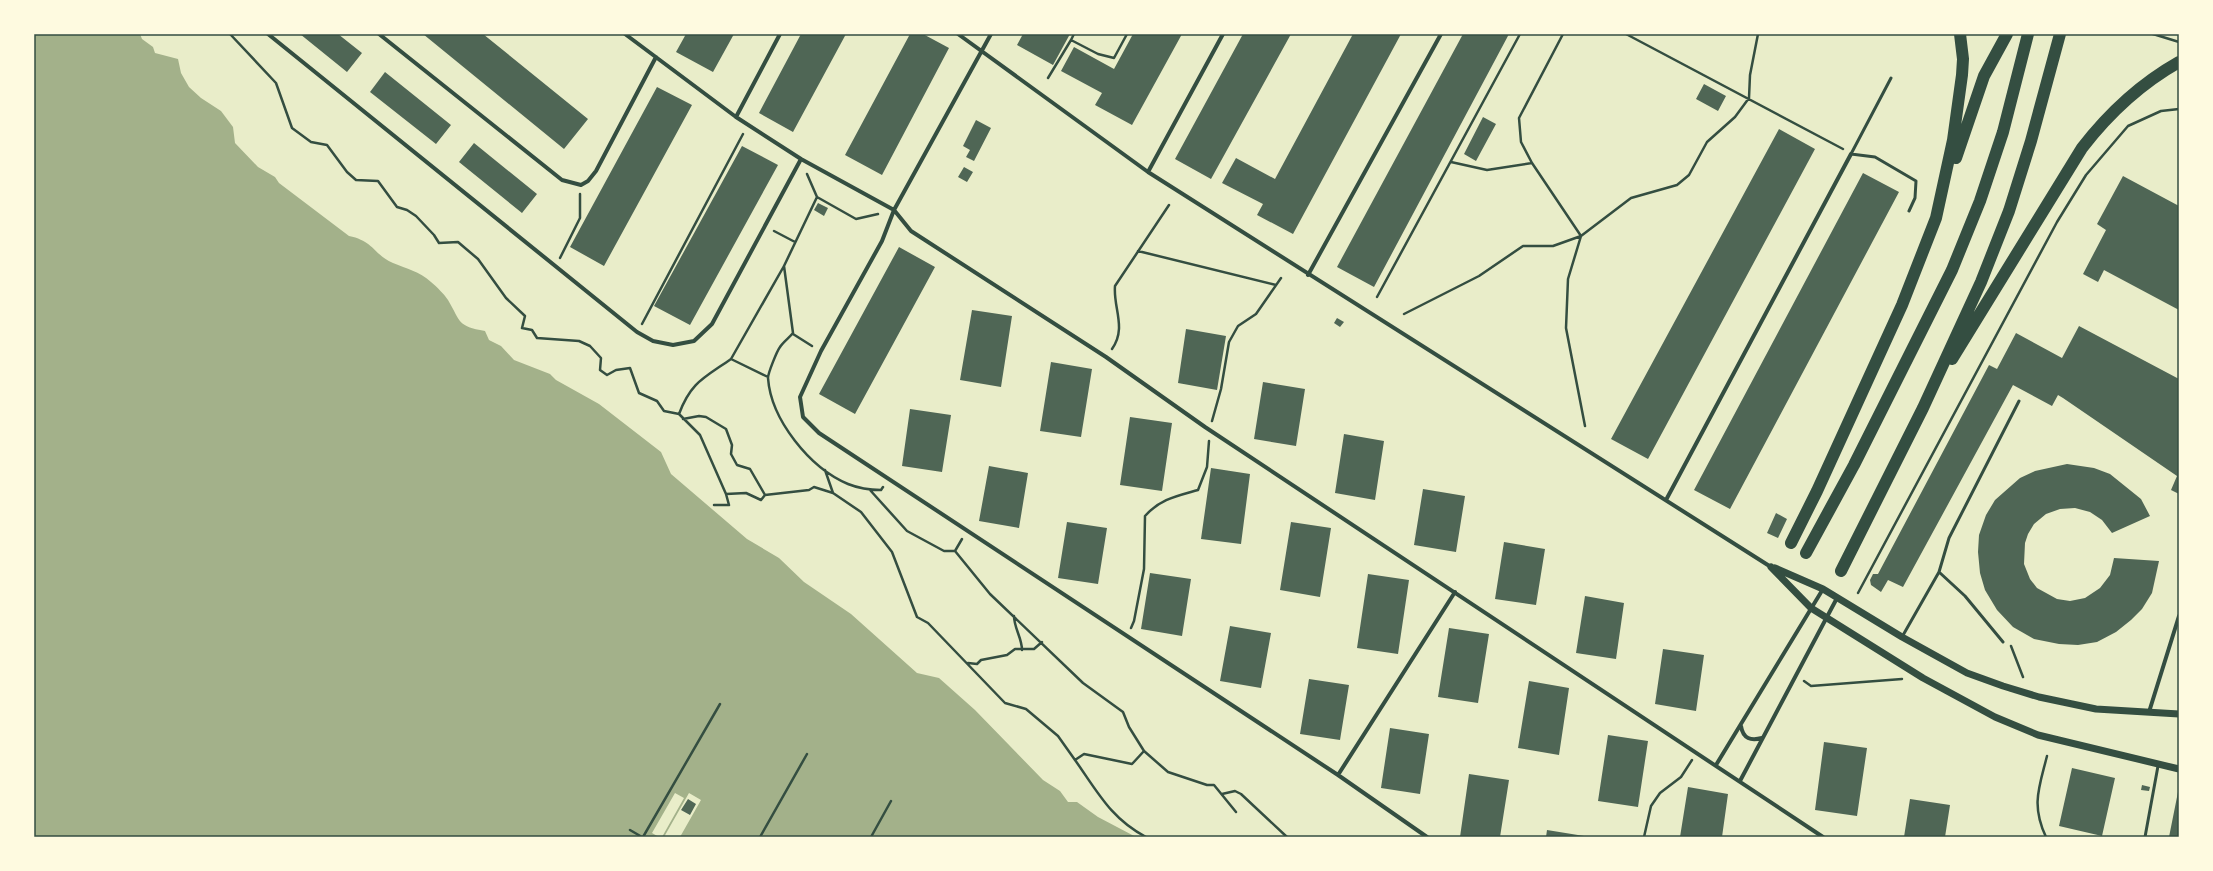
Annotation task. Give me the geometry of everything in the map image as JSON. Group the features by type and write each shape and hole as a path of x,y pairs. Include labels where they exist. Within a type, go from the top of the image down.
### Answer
{"highway":[{"path":"1936,218 1954,133 1962,75 1960,34"},
{"path":"1791,543 1817,491 1896,319 1936,218 1984,76 2007,34"},
{"path":"1806,553 1854,465 1952,270 1984,187 2003,132 2023,59 2028,34"},
{"path":"1841,571 1923,408 1981,282 2009,211 2060,34"},
{"path":"1923,408 2082,148 2099,127 2127,99 2144,84 2179,62"}],"street":[{"path":"268,34 637,332 653,341 673,345 694,341 712,324 801,159"},
{"path":"379,34 562,180 571,184 580,185 588,181 596,171 656,57"},
{"path":"625,34 736,117 801,159 894,210 911,231 1106,357 1205,428 1455,592 1823,837"},
{"path":"736,117 780,34"},
{"path":"958,34 1148,172 1308,275 1771,567 1823,589 1902,637 1967,672 2003,686 2039,697 2096,709 2179,714"},
{"path":"991,34 894,210 882,241 821,351 800,397 803,417 825,437 1338,774 1427,837"},
{"path":"1148,172 1223,34"},
{"path":"1308,275 1441,34"},
{"path":"1666,500 1851,154"},
{"path":"1771,567 1811,608 1826,619 1923,678 1995,717 2038,735 2158,766 2179,769"},
{"path":"1716,765 1823,589"},
{"path":"1338,774 1455,592"},
{"path":"1740,781 1838,598"},
{"path":"2149,712 2179,616"},
{"path":"1740,726 1742,733 1747,738 1754,740 1762,738"}],"lane":[{"path":"1891,78 1851,154 1875,158 1916,181 1915,198 1909,211"},
{"path":"1902,637 1939,572 1949,538 2019,401"},
{"path":"1939,572 1965,596 2003,642"},
{"path":"2145,837 2158,766"}],"path":[{"path":"230,34 276,83 292,128 311,142 327,145 347,172 356,180 378,181 397,208 407,210 416,216 434,235 439,243 458,242 478,259 506,298 525,316 522,328 532,330 537,338 579,341 590,346 601,358 600,370 607,375 616,370 630,368 639,393 657,401 664,411 679,414 700,435 726,494 729,505 714,505"},
{"path":"1048,78 1074,34"},
{"path":"1071,40 1098,54 1114,58 1127,34"},
{"path":"1377,297 1520,34"},
{"path":"1563,34 1519,118 1521,142 1532,163 1581,236"},
{"path":"1626,34 1749,98 1851,154"},
{"path":"1404,314 1479,276 1523,246 1553,246 1581,236 1631,198 1677,185 1689,175 1707,142 1735,117 1749,98 1750,75 1758,34"},
{"path":"2153,34 2179,42"},
{"path":"1858,593 2057,222 2086,176 2128,126 2161,111 2179,109"},
{"path":"637,332 748,125"},
{"path":"801,159 817,197 856,219 894,210"},
{"path":"1451,162 1487,170 1532,163"},
{"path":"560,258 580,218 580,185"},
{"path":"679,414 686,396 698,382 732,359 784,266 817,197"},
{"path":"1117,342 1120,322 1114,295 1114,286 1169,205"},
{"path":"778,233 795,242"},
{"path":"1581,236 1568,279 1566,328 1584,426"},
{"path":"1138,250 1276,286"},
{"path":"784,266 793,334 807,343"},
{"path":"1221,389 1229,342 1238,326 1256,314 1281,278"},
{"path":"793,334 780,347 768,377 776,406 792,439 825,470 848,484 870,490 881,490"},
{"path":"732,359 768,377"},
{"path":"683,419 699,416 706,417 726,429 732,445 731,454 737,464 750,469 765,495"},
{"path":"1134,622 1144,570 1145,516 1155,504 1198,490 1207,467"},
{"path":"825,470 833,493"},
{"path":"726,494 746,493 761,500 765,495 809,490 814,487 833,493 861,512 892,552 917,617 928,623 1005,703 1026,709 1058,736 1090,785 1115,816 1146,837"},
{"path":"870,490 907,531 944,550 955,551 990,594 1084,683 1123,712 1129,727 1144,751 1168,772 1207,785 1214,785 1236,812"},
{"path":"1014,616 1014,622 1022,641 1022,650"},
{"path":"968,663 977,664 981,660 1007,656 1015,648 1022,650 1034,649 1042,642"},
{"path":"2003,642 2013,647 2023,677"},
{"path":"1796,676 1812,686 1906,678"},
{"path":"630,830 643,837 720,704"},
{"path":"1075,760 1084,754 1132,764 1144,751"},
{"path":"1644,837 1651,806 1660,793 1681,777 1697,753"},
{"path":"760,837 807,754"},
{"path":"2046,837 2038,821 2036,799 2047,756"},
{"path":"1222,794 1235,791 1241,794 1287,837"},
{"path":"871,837 891,801"}],"shaded area":[{"path":"34,34 140,34 142,39 153,47 155,53 178,59 181,73 189,87 201,98 221,111 233,127 235,143 258,167 275,177 279,183 349,236 364,241 387,260 426,278 438,288 464,325 485,331 489,340 501,346 514,360 550,374 556,380 599,404 661,452 671,474 747,539 779,558 804,582 851,614 917,673 939,678 975,710 1043,780 1060,791 1068,802 1077,802 1098,817 1136,837 34,837"}],"pier":[{"path":"675,793 684,798 662,837 659,837 652,833"},
{"path":"689,793 701,800 680,837 664,837"}],"building":[{"path":"300,34 338,34 362,53 347,72"},
{"path":"423,34 483,34 588,119 564,149"},
{"path":"686,34 734,34 713,72 676,52"},
{"path":"801,34 846,34 793,132 759,113"},
{"path":"910,34 923,34 949,48 882,175 845,155"},
{"path":"1023,34 1070,34 1053,65 1017,45"},
{"path":"1133,34 1182,34 1132,125 1095,105 1102,93 1061,71 1074,47 1114,69"},
{"path":"1243,34 1291,34 1211,179 1175,159"},
{"path":"1353,34 1401,34 1293,234 1257,215 1263,204 1222,183 1236,158 1275,179"},
{"path":"1463,34 1509,34 1374,287 1337,267"},
{"path":"385,72 451,125 436,144 370,92"},
{"path":"1704,84 1726,96 1718,111 1696,99"},
{"path":"657,87 692,105 604,266 570,247"},
{"path":"1483,117 1496,124 1476,161 1464,154"},
{"path":"976,120 991,128 974,161 966,157 970,150 963,146"},
{"path":"1779,129 1815,149 1648,459 1611,439"},
{"path":"474,143 537,194 522,213 459,162"},
{"path":"742,146 778,165 690,325 654,306"},
{"path":"964,167 973,172 967,182 958,177"},
{"path":"1863,173 1899,192 1730,509 1694,490"},
{"path":"2123,176 2179,206 2179,310 2104,270 2098,282 2083,274 2106,230 2097,224"},
{"path":"818,203 828,208 824,216 814,210"},
{"path":"899,247 935,267 855,414 819,394"},
{"path":"972,310 1012,316 1001,387 960,380"},
{"path":"1337,318 1344,322 1340,327 1334,323"},
{"path":"2079,326 2179,379 2179,494 2171,490 2177,476 2063,398 2058,395 2052,406 2013,385 1903,587 1888,580 1881,592 1871,585 1870,580 1873,574 1878,574 1989,365 1997,369 2016,333 2062,358"},
{"path":"1186,329 1226,336 1217,390 1178,383"},
{"path":"1051,362 1092,369 1081,437 1040,431"},
{"path":"1263,382 1305,389 1296,446 1254,439"},
{"path":"910,409 951,415 942,472 902,466"},
{"path":"1130,417 1172,423 1162,491 1120,485"},
{"path":"1344,434 1384,441 1375,500 1335,493"},
{"path":"2067,464 2094,468 2110,474 2141,499 2150,516 2112,533 2102,520 2090,512 2075,508 2060,509 2046,514 2034,524 2025,543 2024,564 2030,579 2037,588 2057,599 2070,601 2085,598 2100,588 2110,575 2114,558 2159,561 2152,593 2142,609 2116,632 2097,642 2078,645 2059,644 2034,639 2013,627 1997,610 1985,590 1980,573 1978,552 1979,535 1986,515 1995,500 2020,478 2035,471"},
{"path":"989,466 1028,473 1019,528 979,521"},
{"path":"1211,468 1250,474 1241,544 1201,539"},
{"path":"1423,489 1465,496 1456,552 1414,545"},
{"path":"1776,513 1787,519 1778,538 1767,533"},
{"path":"1067,522 1107,528 1098,584 1058,578"},
{"path":"1291,522 1331,528 1320,597 1280,590"},
{"path":"1504,542 1545,549 1536,605 1495,599"},
{"path":"1150,573 1191,579 1182,636 1141,629"},
{"path":"1368,574 1409,580 1398,654 1357,648"},
{"path":"1585,596 1624,603 1616,659 1576,653"},
{"path":"1230,626 1271,633 1261,688 1220,681"},
{"path":"1449,628 1489,634 1478,703 1438,697"},
{"path":"1663,649 1704,655 1696,711 1655,704"},
{"path":"1309,679 1349,685 1340,740 1300,734"},
{"path":"1529,681 1569,688 1559,755 1518,748"},
{"path":"1390,728 1429,734 1420,794 1381,788"},
{"path":"1608,735 1648,741 1638,807 1598,801"},
{"path":"1824,742 1867,748 1857,816 1815,810"},
{"path":"2072,768 2115,778 2102,836 2059,826"},
{"path":"1469,774 1509,780 1500,837 1460,837"},
{"path":"2142,785 2150,787 2149,791 2141,790"},
{"path":"1688,787 1728,794 1722,837 1680,837"},
{"path":"2178,792 2179,837 2169,837"},
{"path":"688,799 696,804 690,815 681,810"},
{"path":"1910,799 1950,805 1945,837 1904,837"},
{"path":"1547,830 1584,836 1584,837 1546,837"}]}
